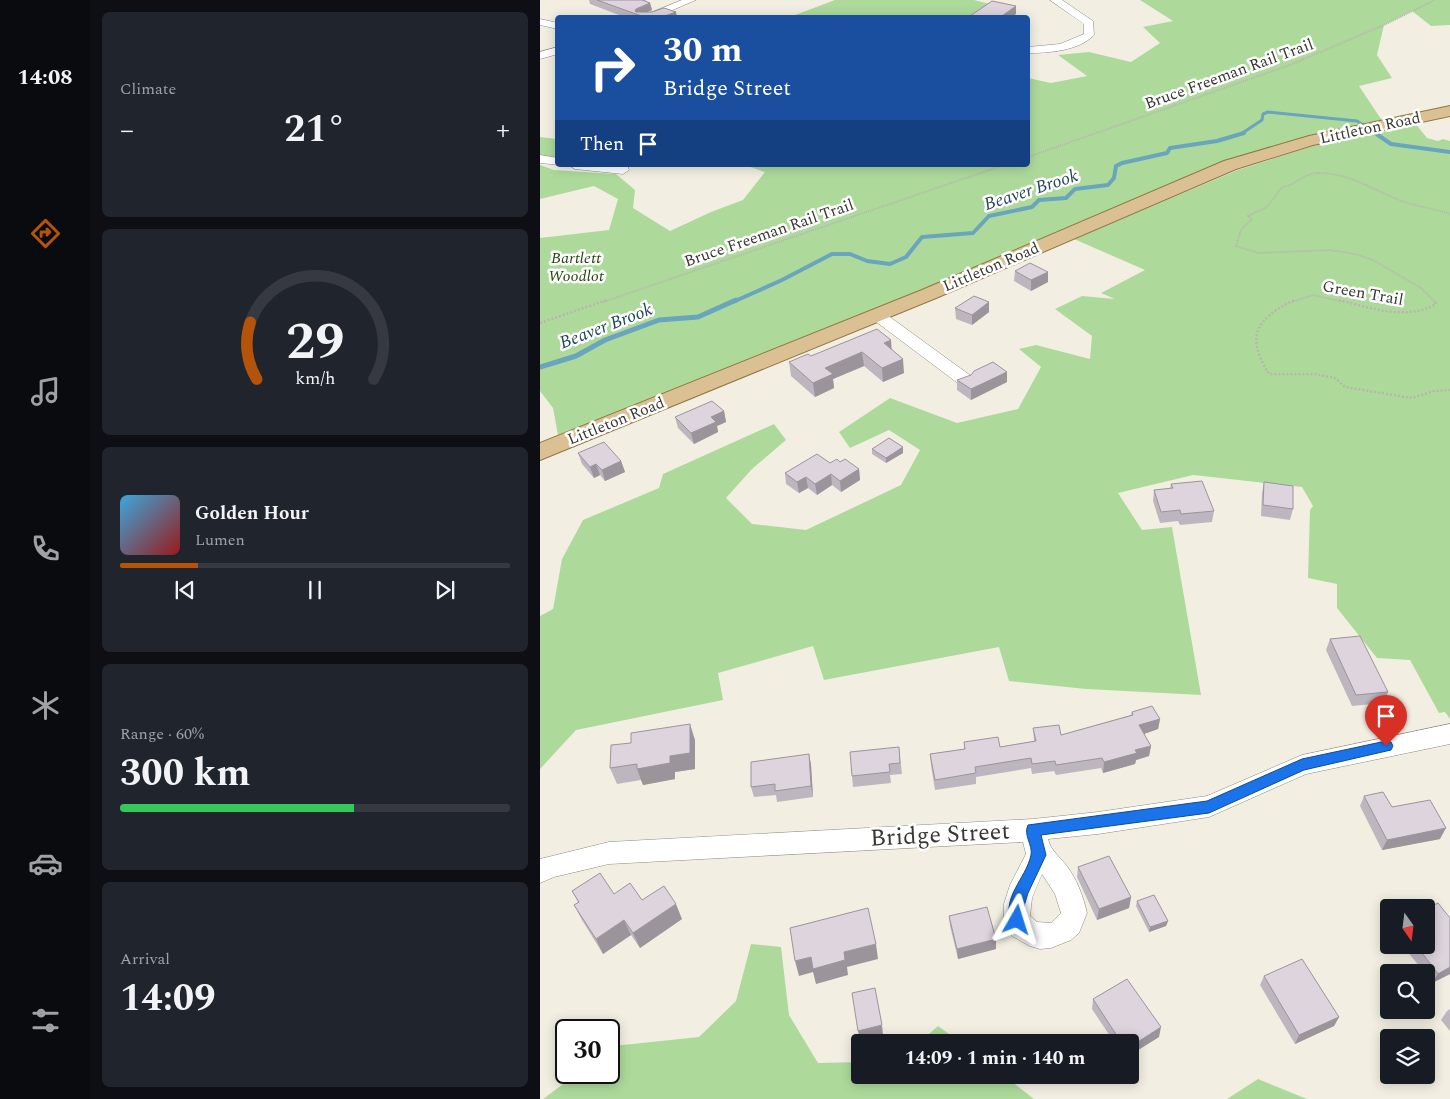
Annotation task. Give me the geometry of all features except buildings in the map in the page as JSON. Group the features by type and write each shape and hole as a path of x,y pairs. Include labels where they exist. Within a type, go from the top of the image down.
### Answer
{"main road":[{"name":"Littleton Road","path":"540,452 877,315 1230,166 1281,149 1336,135 1450,111"}],"street":[{"path":"651,15 691,0"},
{"path":"1030,50 1056,48 1075,43 1089,35 1089,23 1056,0"},
{"path":"540,22 555,25"},
{"path":"540,56 555,51"},
{"path":"540,159 555,162"},
{"path":"595,167 623,170"},
{"path":"877,315 965,380"},
{"name":"Bridge Street","path":"540,871 551,866 608,853 1036,842 1209,806 1302,765 1450,734"}],"path":[{"name":"Bruce Freeman Rail Trail","path":"1030,156 1290,65 1384,25 1434,0"},
{"name":"Bruce Freeman Rail Trail","path":"540,323 998,167"},
{"name":"Green Trail","path":"1450,214 1399,200 1377,189 1340,176 1318,172 1297,179 1291,186 1282,187 1267,207 1248,216 1252,219 1245,223 1237,239 1236,246 1263,254 1330,250 1360,255 1372,259 1396,275 1421,287 1435,300 1436,304 1432,308 1413,313 1370,308 1312,295 1294,299 1259,326 1255,337 1261,362 1269,374 1314,374 1334,378 1345,387 1412,398 1434,391 1450,390"}],"green space":[{"path":"835,0 974,0 990,4 996,15 795,15"},
{"name":"Bartlett Woodlot","path":"1140,0 1450,0 1450,25 1431,26 1412,11 1384,25 1377,55 1392,78 1359,86 1385,125 1281,149 576,437 570,430 558,435 553,408 540,391 540,238 609,230 618,199 594,186 540,199 540,165 554,170 616,174 635,190 633,208 670,231 743,200 765,172 751,167 1030,167 1030,78 1051,83 1087,76 1058,55 1089,52 1131,62 1160,43 1143,27 1173,21"},
{"path":"1415,123 1427,138 1438,141 1443,139 1450,141 1450,719 1445,712 1439,713 1410,660 1377,658 1337,608 1337,584 1308,578 1310,510 1313,506 1302,487 1193,475 1118,493 1142,530 1172,527 1201,695 1086,689 1009,681 999,647 824,680 813,646 718,673 723,700 576,730 540,769 540,616 553,609 562,559 583,520 659,488 663,474 774,424 786,440 752,469 726,498 752,524 806,530 901,485 920,450 889,430 850,448 839,432 890,398 957,423 1018,409 1041,367 1019,349 1036,345 1090,359 1092,336 1055,309 1082,296 1115,299 1101,293 1145,270 1074,239 1238,170 1313,146"},
{"path":"540,137 555,139 555,162 540,159"},
{"path":"751,944 781,947 789,1015 818,1063 851,1062 851,1084 1015,1084 1034,1099 543,1099 563,1084 620,1084 620,1045 699,1037 736,1001"},
{"path":"938,1026 949,1034 929,1034"},
{"path":"1258,1079 1307,1099 1227,1099"}],"waterway":[{"name":"Beaver Brook","path":"1241,134 1262,120 1263,114 1268,112 1357,121 1377,134"},
{"name":"Beaver Brook","path":"1375,133 1391,144 1450,152"},
{"name":"Beaver Brook","path":"733,302 782,280 832,254 850,254 867,261 890,264 906,257 922,237 973,233 989,216 1032,207 1039,200 1066,198 1075,189 1108,185 1114,178 1116,166 1122,163 1167,153 1170,148 1217,141 1241,134"},
{"name":"Beaver Brook","path":"540,367 576,356 605,340 659,320 698,317 736,300"}],"route":[{"path":"1017,920 1016,906 1020,893 1039,855 1033,830 1098,823 1209,806 1302,765 1386,746"}]}
